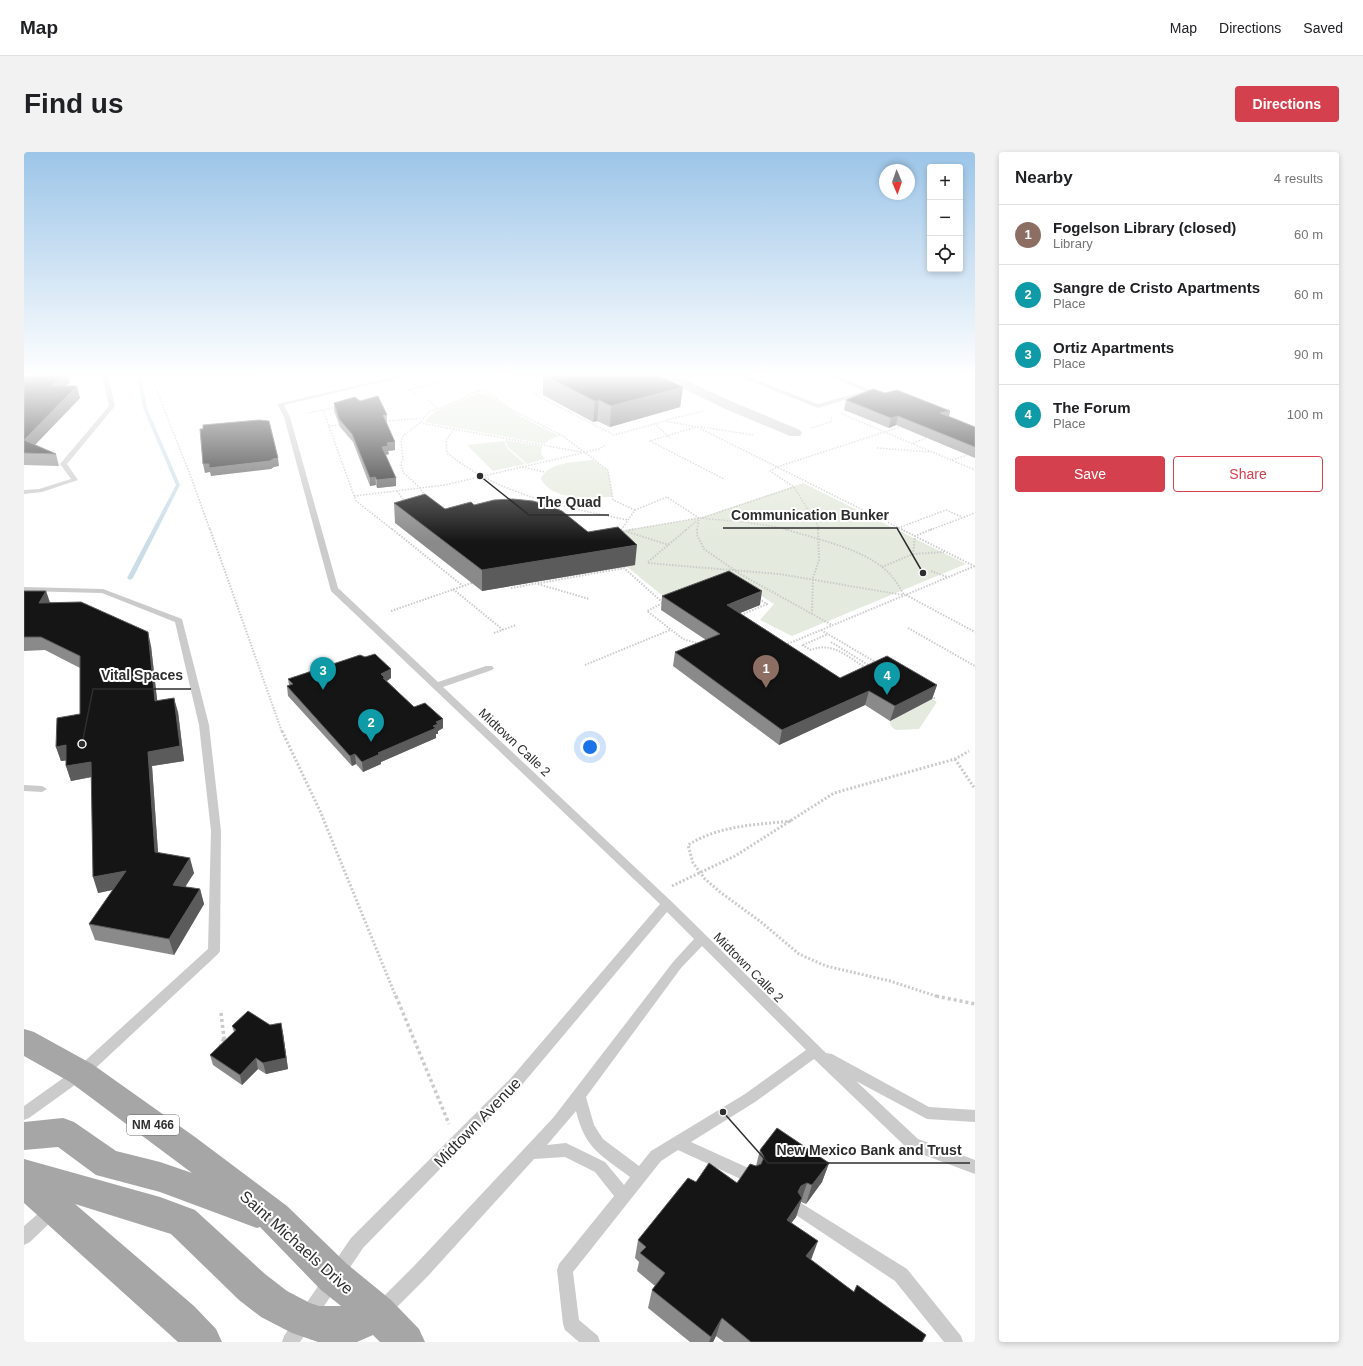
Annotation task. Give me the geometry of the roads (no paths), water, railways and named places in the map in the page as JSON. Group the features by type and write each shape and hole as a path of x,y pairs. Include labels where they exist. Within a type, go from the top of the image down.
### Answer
{"main road":[{"name":"Saint Michaels Drive","path":"24,1041 81,1073 184,1147 275,1218 334,1277 378,1313 406,1342"},
{"path":"24,1136 63,1132 108,1164 160,1177 275,1218"},
{"path":"24,1174 160,1213 182,1222 252,1287 274,1304 297,1331 319,1324 356,1324 378,1313"},
{"path":"24,1182 181,1319 203,1342"}],"lane":[{"path":"24,492 40,492 75,480 63,464 90,432"},
{"name":"Midtown Calle 2","path":"291,432 334,590 656,893 815,1051"},
{"path":"24,589 103,591 179,621 204,725 216,831 214,951 81,1073 24,1114"},
{"path":"437,686 489,668"},
{"path":"24,788 42,789"},
{"name":"Midtown Avenue","path":"297,1331 358,1243 516,1082 667,904"},
{"path":"355,1342 378,1313 421,1271 558,1122 677,965 702,938"},
{"path":"815,1051 927,1113 975,1116"},
{"path":"592,1342 571,1324 565,1270 656,1156 750,1098 815,1051"},
{"path":"815,1051 913,1144 975,1167"},
{"path":"579,1096 587,1127 598,1144 641,1176"},
{"path":"678,1143 750,1176"},
{"path":"529,1153 566,1150 600,1167 624,1197"},
{"path":"24,1237 55,1209"},
{"path":"801,1210 901,1275 955,1342"}],"waterway":[{"path":"130,578 178,485 155,432"}],"place":[{"name":"The Quad","path":"480,476"},
{"name":"Communication Bunker","path":"923,573"},
{"name":"Fogelson Library (closed)","path":"766,688"},
{"name":"Ortiz Apartments","path":"323,690"},
{"name":"The Forum","path":"887,695"},
{"name":"Sangre de Cristo Apartments","path":"371,742"},
{"name":"Vital Spaces","path":"82,744"},
{"name":"New Mexico Bank and Trust","path":"723,1112"}]}
